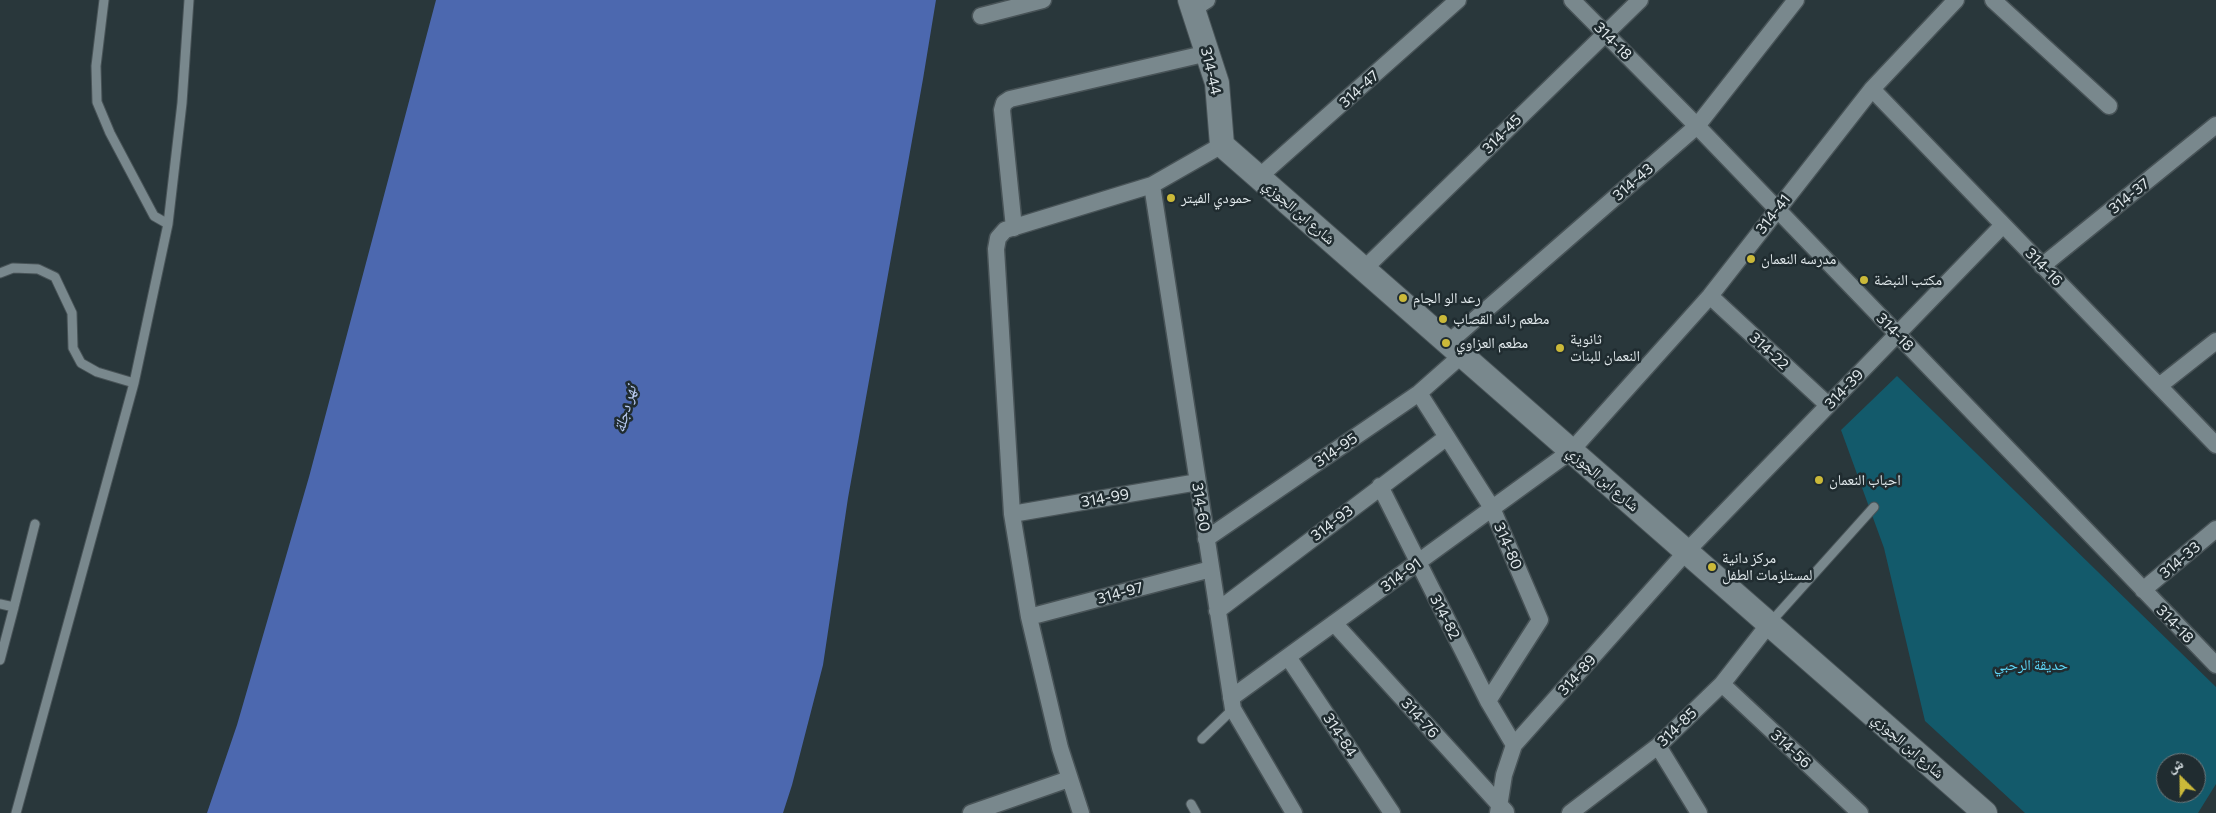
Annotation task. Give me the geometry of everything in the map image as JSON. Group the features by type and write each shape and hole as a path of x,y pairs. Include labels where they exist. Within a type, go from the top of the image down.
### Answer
{"street":[{"path":"982,16 1043,0"},
{"name":"314-47","path":"1259,177 1458,0"},
{"name":"314-18","path":"1572,0 1697,126 2216,665"},
{"name":"314-45","path":"1364,269 1640,0"},
{"name":"314-43","path":"1455,349 1697,126 1796,0"},
{"name":"314-41","path":"1571,451 1710,296 1776,209 1872,90 1956,0"},
{"path":"1993,0 2109,106"},
{"name":"314-44","path":"1197,3 1217,83 1222,144"},
{"path":"1014,228 1002,110 1004,103 1010,99 1208,53"},
{"name":"314-16","path":"1872,90 2216,445"},
{"name":"314-37","path":"2042,266 2216,125"},
{"path":"1081,813 1069,779 1029,618 1012,514 996,249 998,238 1005,230 1152,185 1222,144"},
{"name":"شارع ابن الجوزي","path":"1222,144 1981,812"},
{"name":"314-60","path":"1152,185 1232,703 1294,813"},
{"name":"314-39","path":"1686,552 2003,226"},
{"name":"314-22","path":"1710,296 1828,405"},
{"path":"2159,386 2216,340"},
{"name":"314-95","path":"1206,539 1419,393 1455,349"},
{"name":"314-80","path":"1419,393 1492,508 1540,620 1488,701"},
{"name":"314-93","path":"1218,611 1447,436"},
{"name":"314-91","path":"1232,703 1288,657 1571,451"},
{"name":"314-99","path":"1012,514 1198,482"},
{"name":"314-82","path":"1380,486 1417,563 1488,701 1514,745"},
{"name":"314-33","path":"2143,590 2216,530"},
{"name":"314-89","path":"1502,811 1504,775 1514,745 1686,552"},
{"name":"314-97","path":"1029,618 1211,569"},
{"name":"314-76","path":"1334,623 1502,811"},
{"name":"314-85","path":"1570,813 1658,746 1722,684 1769,624"},
{"name":"314-84","path":"1288,657 1392,813"},
{"name":"314-56","path":"1722,684 1860,813"},
{"path":"1658,746 1700,813"},
{"path":"971,813 1069,779"}],"lane":[{"path":"104,0 96,66 98,102 110,133 154,216 168,224"},
{"path":"16,813 134,383 168,224 182,103 189,0"},
{"path":"0,273 13,268 38,269 55,277 72,313 73,348 81,363 97,372 134,383"},
{"path":"1769,624 1874,507"},
{"path":"0,660 36,524"},
{"path":"0,604 14,607"},
{"path":"1202,740 1232,703"},
{"path":"1191,804 1196,813"}],"green space":[{"name":"حديقة الرحبي","path":"1897,376 2216,687 2216,784 2206,800 2206,753 2156,753 2156,803 2204,803 2198,813 2025,813 1925,721 1884,548 1841,430"}],"water":[{"name":"نهر دجلة","path":"436,0 936,0 848,498 823,665 783,813 207,813 237,725 309,477"}],"place":[{"name":"حمودي الفيتر","path":"1171,198"},
{"name":"مدرسه النعمان","path":"1751,259"},
{"name":"مكتب النبضة","path":"1864,280"},
{"name":"رعد الو الجام","path":"1403,298"},
{"name":"مطعم رائد القصاب","path":"1443,319"},
{"name":"مطعم العزاوي","path":"1446,343"},
{"name":"ثانوية النعمان للبنات","path":"1560,348"},
{"name":"احباب النعمان","path":"1819,480"},
{"name":"مركز دانية لمستلزمات الطفل","path":"1712,567"}]}
